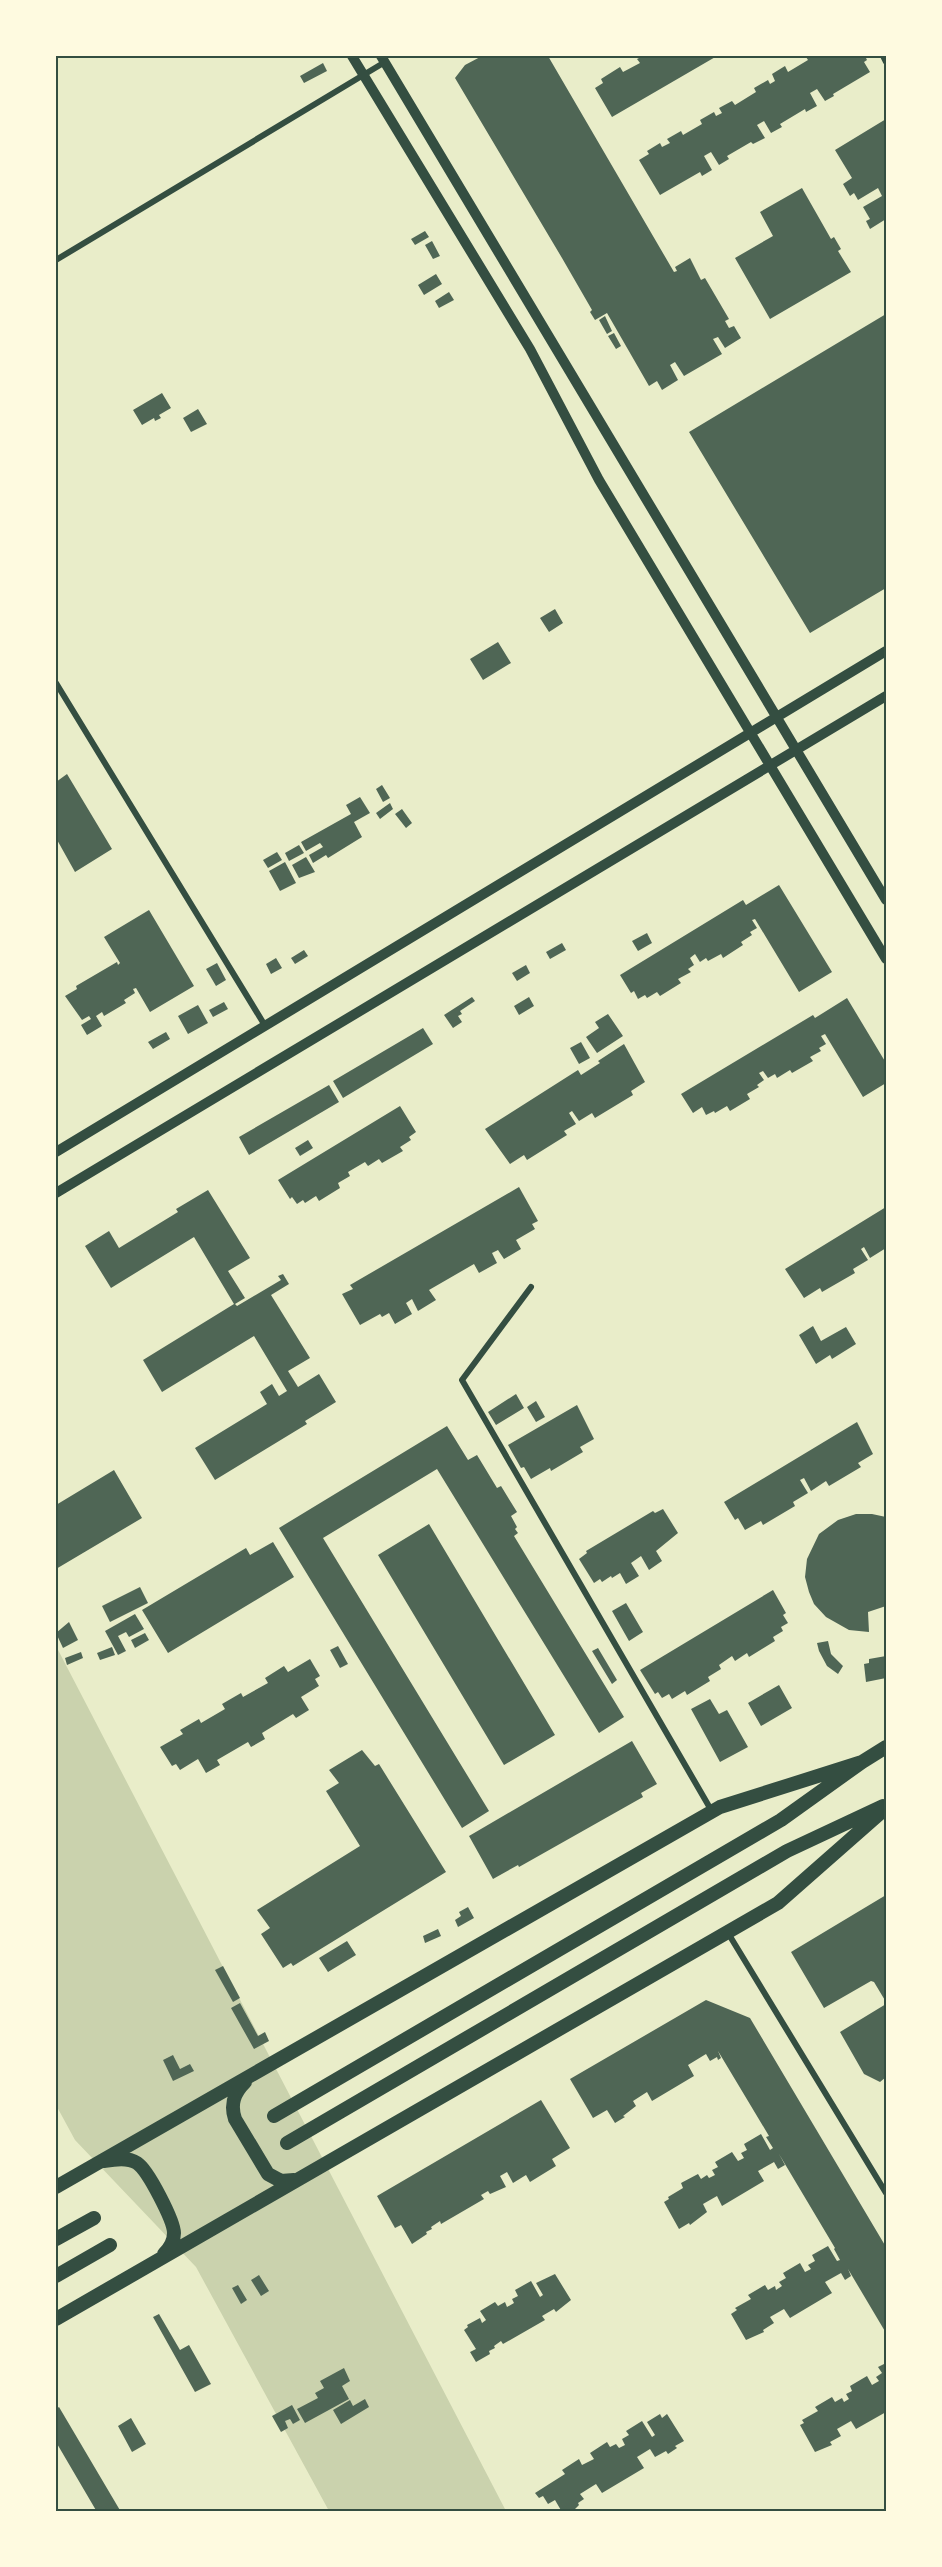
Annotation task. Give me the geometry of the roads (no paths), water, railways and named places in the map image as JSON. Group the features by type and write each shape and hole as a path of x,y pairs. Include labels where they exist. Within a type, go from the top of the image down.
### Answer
{"main road":[{"path":"274,2116 781,1820 886,1747"},
{"path":"56,2187 720,1808 862,1762"},
{"path":"56,2319 778,1903 886,1806"},
{"path":"287,2143 787,1851 886,1806"},
{"path":"253,2074 233,2097 235,2119 268,2174 281,2181 294,2181 302,2177"},
{"path":"94,2165 117,2159 129,2160 136,2162 147,2174 170,2217 174,2234 169,2249 156,2261"},
{"path":"56,2239 93,2217"},
{"path":"56,2276 110,2245"}],"street":[{"path":"352,56 530,349 599,480 886,959"},
{"path":"883,56 886,62"},
{"path":"56,260 363,74 383,59 886,900"},
{"path":"56,1152 264,1024 886,651"},
{"path":"56,683 264,1024"},
{"path":"56,1193 886,696"},
{"path":"531,1287 462,1380 710,1808"},
{"path":"727,1933 886,2193"}]}
